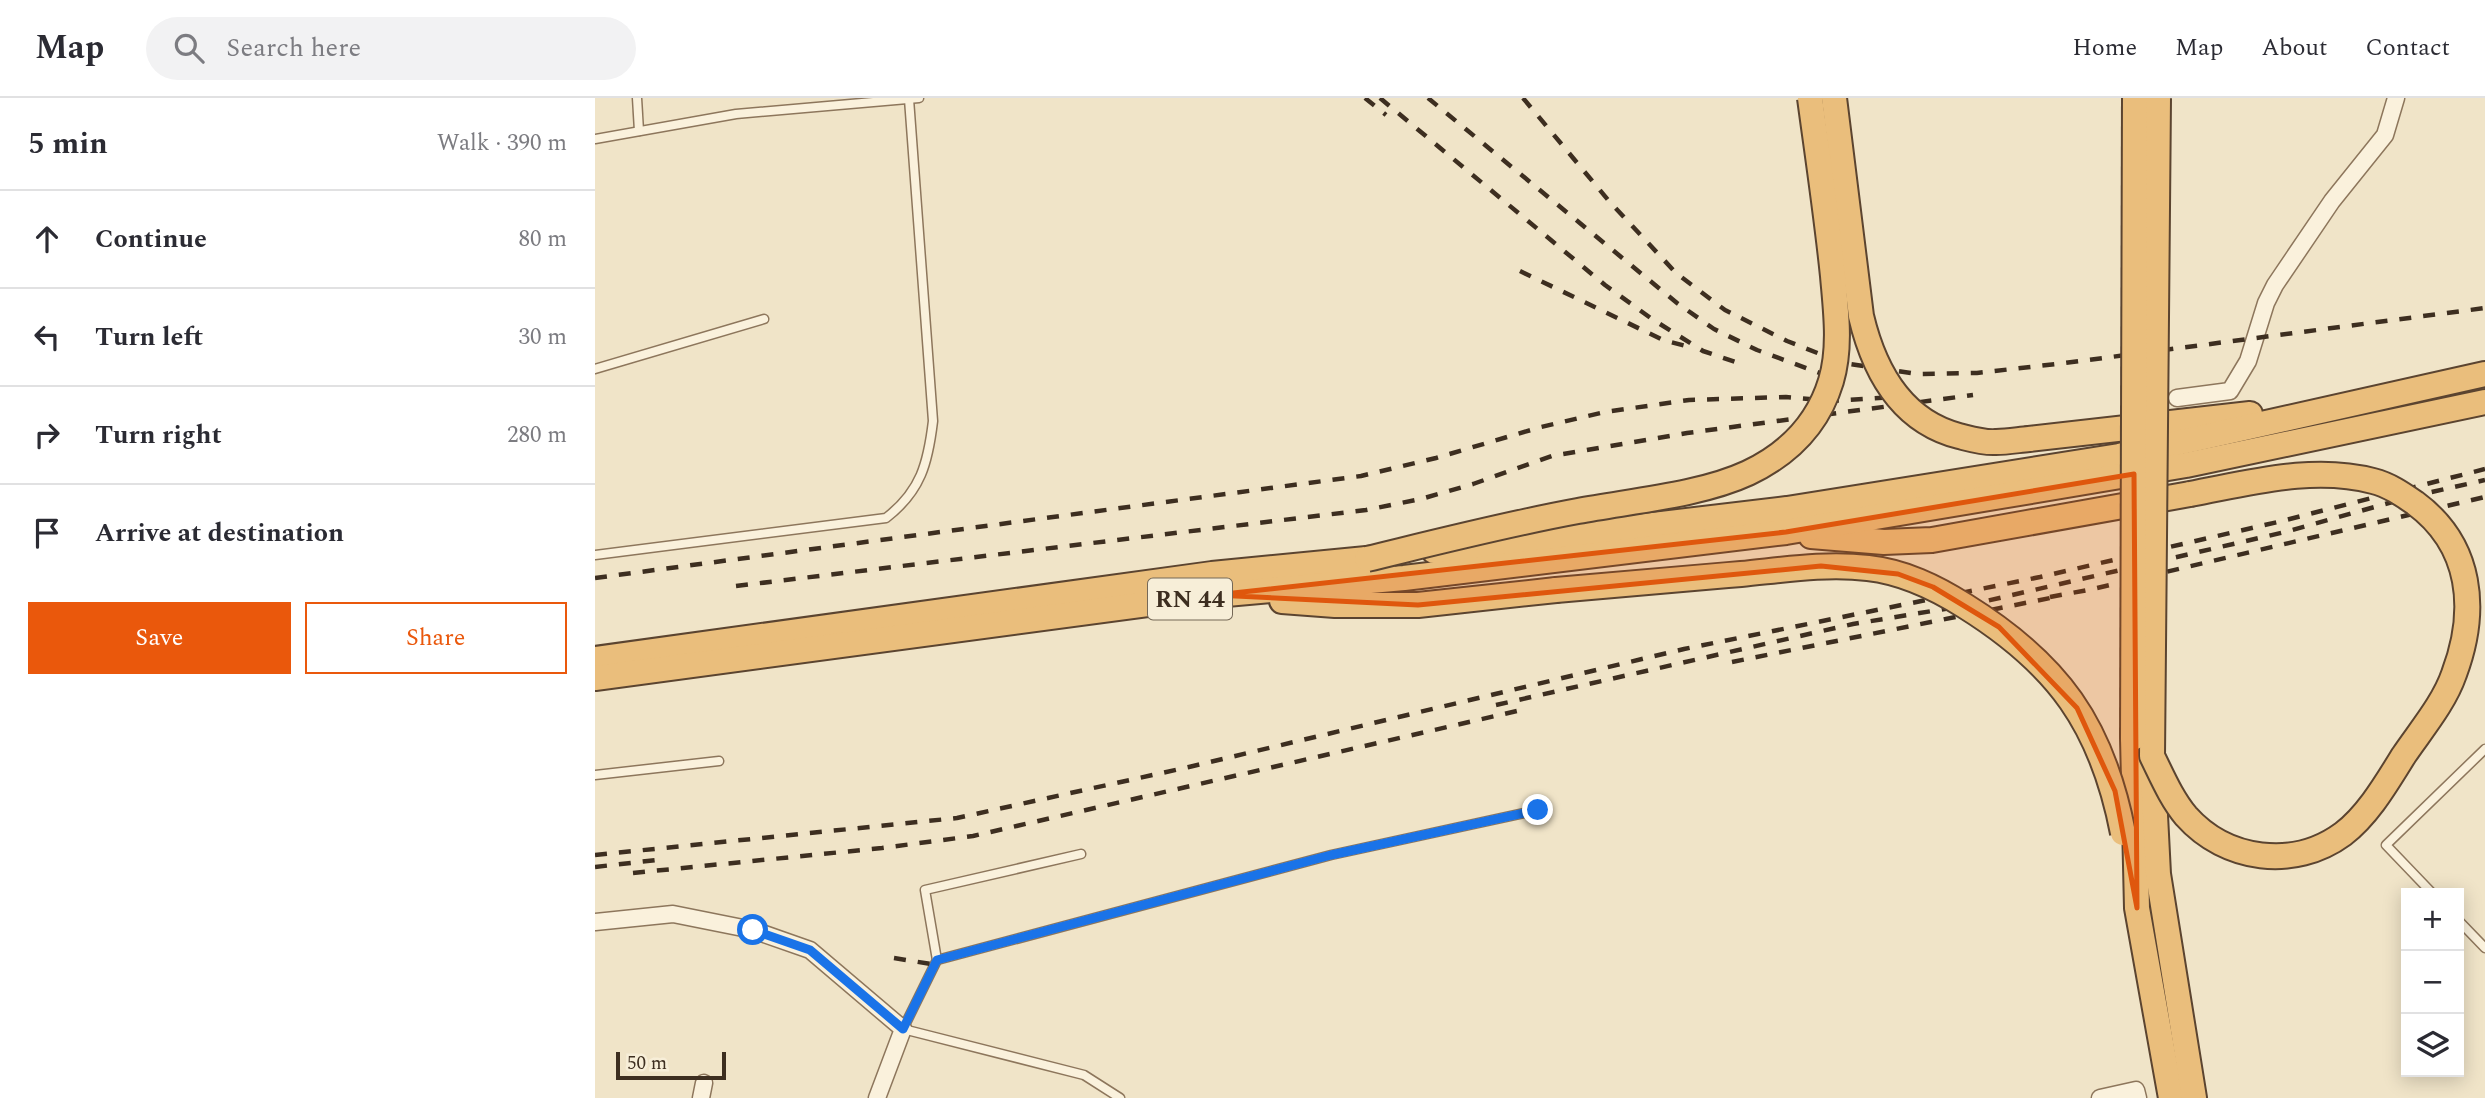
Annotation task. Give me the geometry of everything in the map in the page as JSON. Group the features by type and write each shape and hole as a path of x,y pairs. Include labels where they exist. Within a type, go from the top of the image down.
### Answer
{"highway":[{"path":"1367,559 1505,525 1705,488 1748,473 1782,453 1801,435 1812,422 1831,382 1837,328 1829,233 1810,98"},
{"path":"1834,98 1866,340 1879,372 1891,391 1908,410 1949,433 1995,443 2184,431 2485,402"},
{"path":"2135,98 2133,710 2138,833 2137,908 2171,1098"},
{"path":"2138,833 2152,756 2158,98"},
{"path":"1786,532 2184,431 2344,406 2485,374"},
{"path":"595,659 1198,576 1367,559 1787,509 2119,456 2184,431"},
{"path":"1786,532 1860,541 1932,540 2315,473 2375,481 2399,491 2427,512 2444,530 2454,546 2464,574 2468,608 2465,634 2453,677 2419,733 2358,821 2325,846 2303,854 2254,856 2232,849 2205,834 2186,815 2168,789 2152,756"},
{"name":"RN 44","path":"595,678 1215,595 1403,578 1786,532"},
{"path":"1215,595 1335,605 1418,605 1821,566 1868,568 1898,574 1933,587 1999,627 2030,653 2077,708 2099,747 2115,792 2158,874 2194,1098"}],"street":[{"path":"2184,431 2230,391 2249,361 2266,303 2275,285 2332,201 2385,135 2396,98"},
{"path":"595,922 673,914 753,930 810,950 903,1029 877,1098"},
{"path":"2100,1098 2137,1094"}],"lane":[{"path":"637,98 639,131"},
{"path":"595,139 736,114 919,98"},
{"path":"595,555 886,518 908,498 929,456 933,421 909,99"},
{"path":"595,369 764,319"},
{"path":"2427,888 2386,845 2485,749"},
{"path":"595,775 719,761"},
{"path":"937,960 1331,855 1538,810"},
{"path":"1081,854 925,890 937,960 903,1029 1084,1075 1120,1098"},
{"path":"2464,926 2485,948"}],"highlighted area":[{"path":"2134,474 2137,908 2115,791 2077,708 1999,627 1933,587 1898,574 1821,566 1418,605 1215,595 1786,532"}],"railway":[{"path":"1365,98 1386,115"},
{"path":"1380,98 1605,285 1703,351 1744,365"},
{"path":"1428,98 1677,303 1714,329 1757,350 1828,376"},
{"path":"1523,98 1609,201 1676,273 1725,310 1787,341 1843,363 1918,374 1977,373 2485,308"},
{"path":"1520,271 1663,340 1686,346"},
{"path":"736,586 1366,510 1421,499 1473,484 1552,456 1687,433 1973,395"},
{"path":"595,578 1361,476 1605,412 1689,400 1786,397 1833,401 1908,396"},
{"path":"595,855 957,818 1189,767 1684,649 2040,577 2282,521 2485,469"},
{"path":"1496,705 1853,624 1969,605 2285,532 2414,496 2485,480"},
{"path":"2050,597 2485,497"},
{"path":"1732,662 2060,596"},
{"path":"633,873 973,836 1517,711"},
{"path":"595,867 665,859"},
{"path":"894,958 937,965"}],"route":[{"path":"753,930 810,950 903,1029 937,960 1331,855 1538,810"}]}
